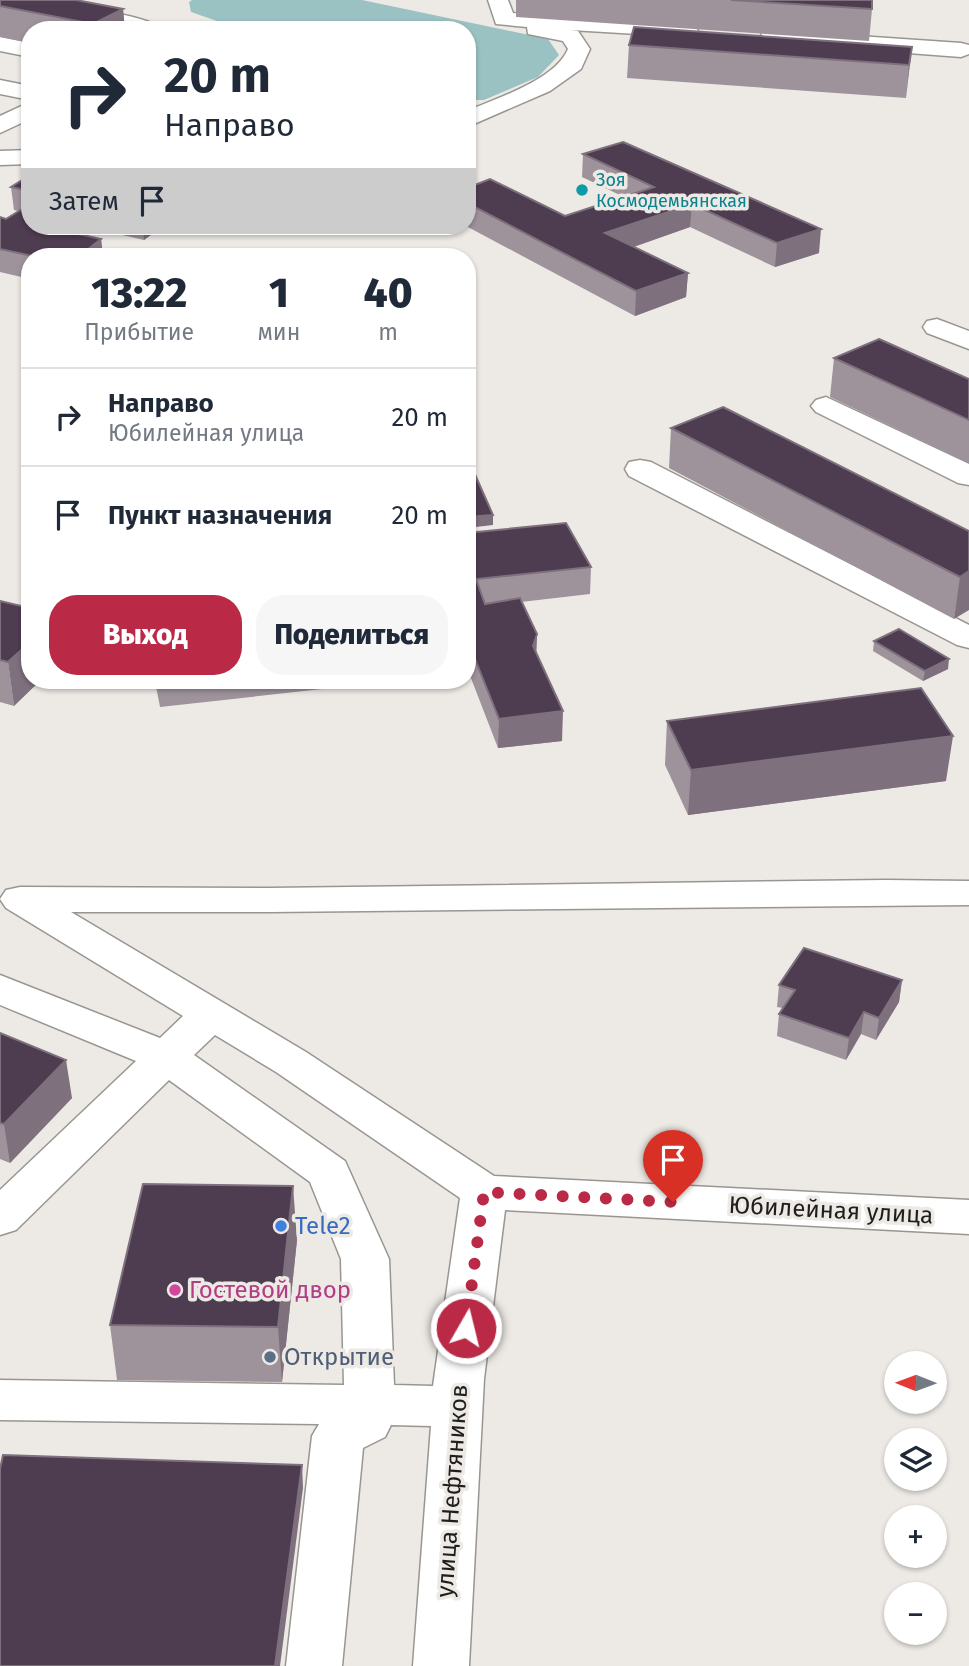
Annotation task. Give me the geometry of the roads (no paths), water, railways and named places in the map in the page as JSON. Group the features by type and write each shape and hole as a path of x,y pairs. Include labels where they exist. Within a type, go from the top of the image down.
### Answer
{"street":[{"path":"0,0 117,21"},
{"path":"501,9 712,33"},
{"path":"476,116 542,86 573,64 579,49 570,36 501,9"},
{"path":"757,46 921,66 945,65 958,60 969,23"},
{"path":"575,43 693,51"},
{"path":"0,44 21,48"},
{"path":"0,87 21,91"},
{"path":"0,126 21,114"},
{"path":"0,158 21,158"},
{"path":"937,327 969,341"},
{"path":"826,406 969,476"},
{"path":"640,469 969,638"},
{"path":"10,895 270,901 969,893"},
{"path":"10,895 154,977 387,1125 484,1192"},
{"path":"0,989 167,1057 329,1173 365,1259 370,1360 367,1423 338,1436 314,1666"},
{"path":"10,1194 167,1057 211,1014"},
{"name":"Юбилейная улица","path":"484,1192 969,1217"},
{"name":"улица Нефтяников","path":"441,1666 457,1406 484,1192"},
{"path":"0,1400 457,1406"}],"water":[{"path":"362,0 462,21 217,21 191,12 189,2"},
{"path":"476,24 548,39 559,55 538,77 484,100 476,100"}],"place":[{"name":"Зоя Космодемьянская","path":"582,190"},
{"name":"Tele2","path":"281,1226"},
{"name":"Гостевой двор","path":"175,1290"},
{"name":"Открытие","path":"270,1357"}]}
